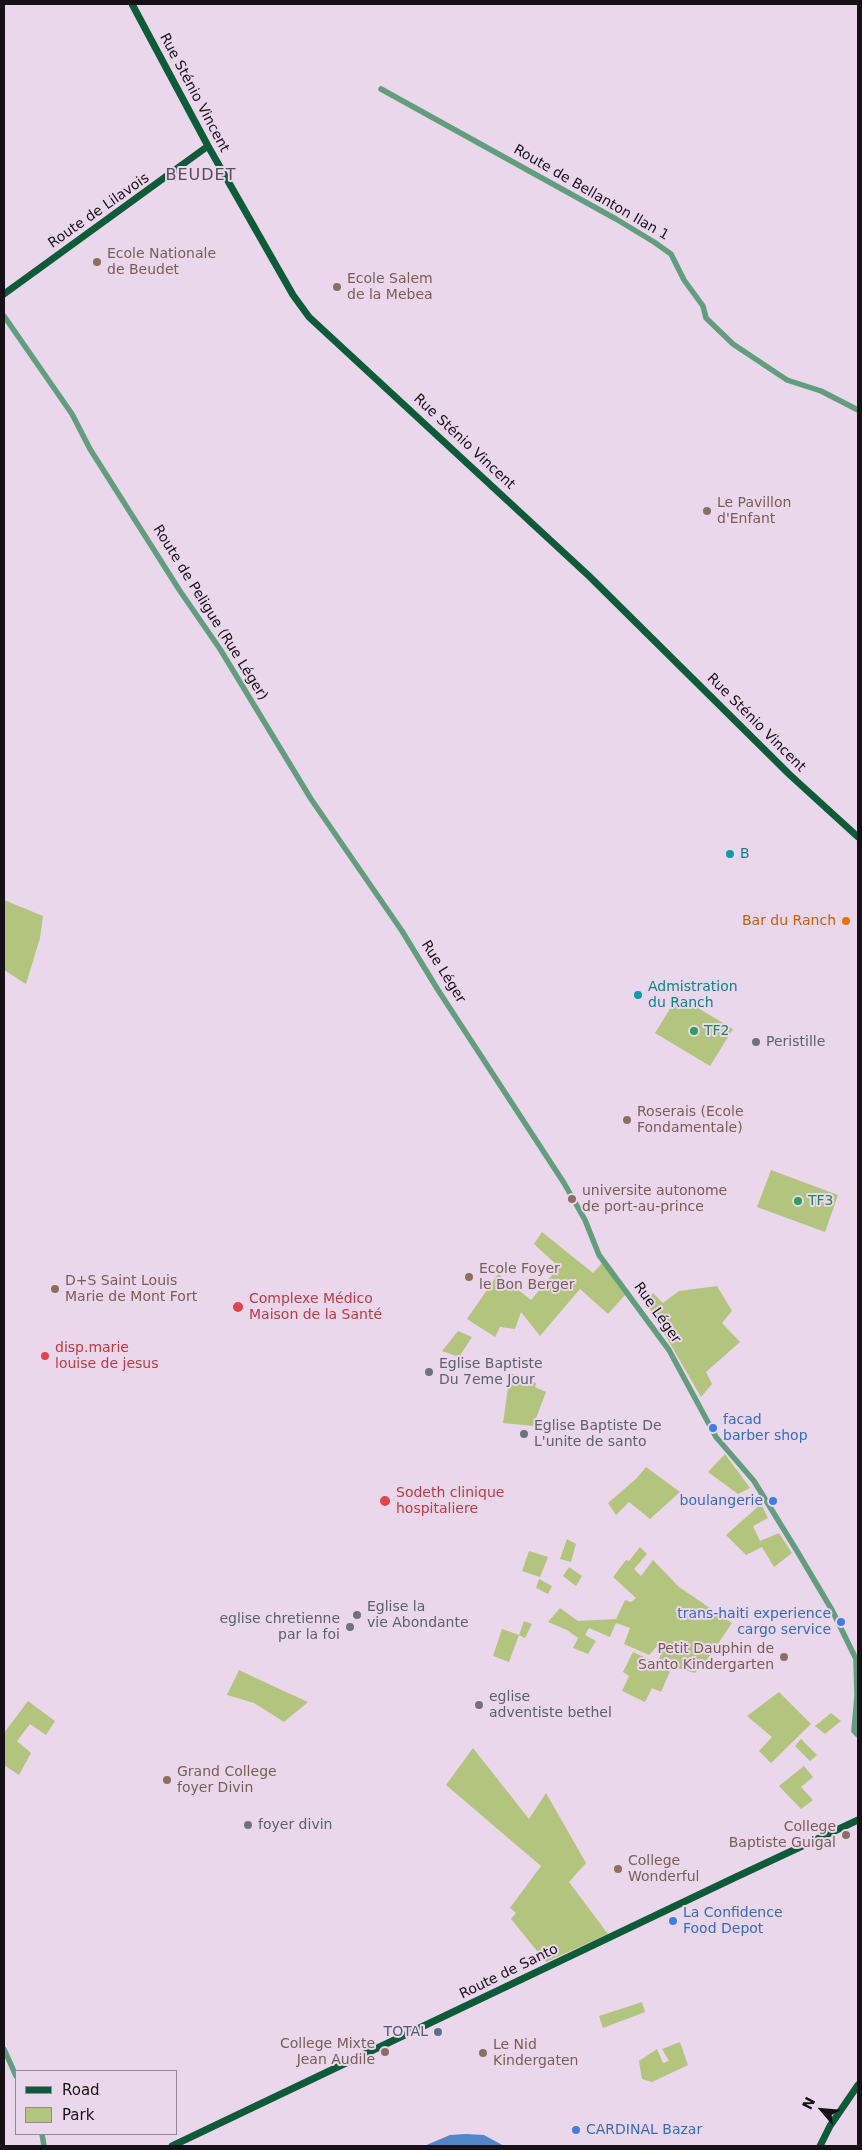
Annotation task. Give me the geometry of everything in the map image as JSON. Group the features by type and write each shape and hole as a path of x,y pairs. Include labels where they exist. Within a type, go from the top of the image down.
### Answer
{"main road":[{"name":"Rue Sténio Vincent","path":"132,4 208,146 293,295 309,317 590,576 790,775 858,837"},
{"name":"Route de Lilavois","path":"4,294 208,146"},
{"name":"Route de Santo","path":"172,2146 736,1876 858,1820"},
{"path":"820,2146 830,2126 858,2085"}],"street":[{"name":"Route de Bellanton Ilan 1","path":"381,89 616,219 672,254 684,280 703,306 706,318 733,344 787,380 821,392 858,410"},
{"name":"Route de Peligue (Rue Léger)","path":"4,316 72,414 90,449 180,591 220,649 312,799 396,923"},
{"name":"Rue Léger","path":"396,923 564,1183 585,1220 599,1256 669,1350 716,1437 754,1481 832,1610 856,1659 856,1733"},
{"path":"4,2049 15,2074"}],"green space":[{"path":"4,900 43,916 40,938 26,984 4,970"},
{"name":"TF2","path":"678,996 733,1029 710,1066 655,1033"},
{"name":"TF3","path":"771,1170 838,1195 825,1232 757,1207"},
{"path":"542,1232 593,1273 603,1262 625,1295 608,1314 580,1289 540,1336 521,1312 515,1329 500,1327 495,1337 467,1319 498,1274 531,1300 559,1267 534,1244"},
{"path":"717,1286 732,1311 722,1323 740,1342 706,1372 712,1384 701,1397 646,1302 653,1293 663,1303 679,1291"},
{"path":"458,1331 472,1337 459,1357 442,1351"},
{"path":"510,1373 536,1383 535,1387 546,1392 533,1426 503,1423"},
{"path":"725,1454 750,1488 738,1494 708,1472"},
{"path":"646,1467 680,1492 650,1519 629,1502 616,1515 608,1503 637,1478"},
{"path":"761,1504 768,1518 753,1526 760,1541 779,1533 792,1553 774,1567 762,1547 746,1555 726,1535"},
{"path":"567,1539 576,1544 571,1562 560,1559"},
{"path":"640,1547 647,1554 634,1569 641,1576 653,1560 679,1587 732,1623 707,1660 695,1673 677,1668 659,1659 665,1644 661,1642 649,1655 624,1644 630,1628 616,1623 610,1637 589,1628 585,1635 596,1641 588,1654 573,1648 578,1638 567,1630 548,1622 560,1608 578,1621 616,1619 625,1600 631,1602 636,1598 613,1577 626,1560 629,1561"},
{"path":"529,1551 548,1557 540,1577 522,1571"},
{"path":"569,1567 582,1576 576,1586 563,1576"},
{"path":"539,1579 552,1586 548,1594 536,1588"},
{"path":"524,1621 532,1624 525,1638 519,1635"},
{"path":"502,1629 519,1635 509,1662 493,1656"},
{"path":"633,1652 671,1669 661,1692 652,1688 645,1702 622,1691 629,1676 623,1672"},
{"path":"239,1670 308,1702 284,1722 254,1703 227,1695"},
{"path":"779,1692 811,1724 771,1763 759,1751 772,1737 747,1716"},
{"path":"28,1701 55,1721 46,1735 30,1724 17,1741 31,1753 19,1775 4,1765 4,1733"},
{"path":"831,1713 841,1721 825,1734 815,1726"},
{"path":"801,1739 817,1755 810,1761 795,1746"},
{"path":"473,1748 529,1819 546,1793 586,1863 569,1882 608,1934 546,1962 511,1919 516,1913 510,1908 541,1866 446,1785"},
{"path":"804,1766 813,1777 801,1787 813,1800 801,1809 779,1786"},
{"path":"642,2002 645,2012 603,2028 599,2016"},
{"path":"680,2042 688,2065 652,2082 642,2079 639,2061 657,2049 663,2063 669,2061 662,2049"}],"water":[{"path":"450,2135 484,2135 504,2146 424,2146"}],"place":[{"name":"Ecole Nationale de Beudet","path":"97,262"},
{"name":"Ecole Salem de la Mebea","path":"337,287"},
{"name":"Le Pavillon d'Enfant","path":"707,511"},
{"name":"B","path":"730,854"},
{"name":"Bar du Ranch","path":"846,921"},
{"name":"Admistration du Ranch","path":"638,995"},
{"name":"TF2","path":"694,1031"},
{"name":"Peristille","path":"756,1042"},
{"name":"Roserais (Ecole Fondamentale)","path":"627,1120"},
{"name":"universite autonome de port-au-prince","path":"572,1199"},
{"name":"TF3","path":"798,1201"},
{"name":"Ecole Foyer le Bon Berger","path":"469,1277"},
{"name":"D+S Saint Louis Marie de Mont Fort","path":"55,1289"},
{"name":"Complexe Médico Maison de la Santé","path":"238,1307"},
{"name":"disp.marie louise de jesus","path":"45,1356"},
{"name":"Eglise Baptiste Du 7eme Jour","path":"429,1372"},
{"name":"facad barber shop","path":"713,1428"},
{"name":"Eglise Baptiste De L'unite de santo","path":"524,1434"},
{"name":"Sodeth clinique hospitaliere","path":"385,1501"},
{"name":"boulangerie","path":"773,1501"},
{"name":"Eglise la vie Abondante","path":"357,1615"},
{"name":"trans-haiti experience cargo service","path":"841,1622"},
{"name":"eglise chretienne par la foi","path":"350,1627"},
{"name":"Petit Dauphin de Santo Kindergarten","path":"784,1657"},
{"name":"eglise adventiste bethel","path":"479,1705"},
{"name":"Grand College foyer Divin","path":"167,1780"},
{"name":"foyer divin","path":"248,1825"},
{"name":"College Baptiste Guigal","path":"846,1835"},
{"name":"College Wonderful","path":"618,1869"},
{"name":"La Confidence Food Depot","path":"673,1921"},
{"name":"TOTAL","path":"438,2032"},
{"name":"College Mixte Jean Audile","path":"385,2052"},
{"name":"Le Nid Kindergaten","path":"483,2053"},
{"name":"CARDINAL Bazar","path":"576,2130"}],"district":[{"name":"BEUDET","path":"201,176"}]}
